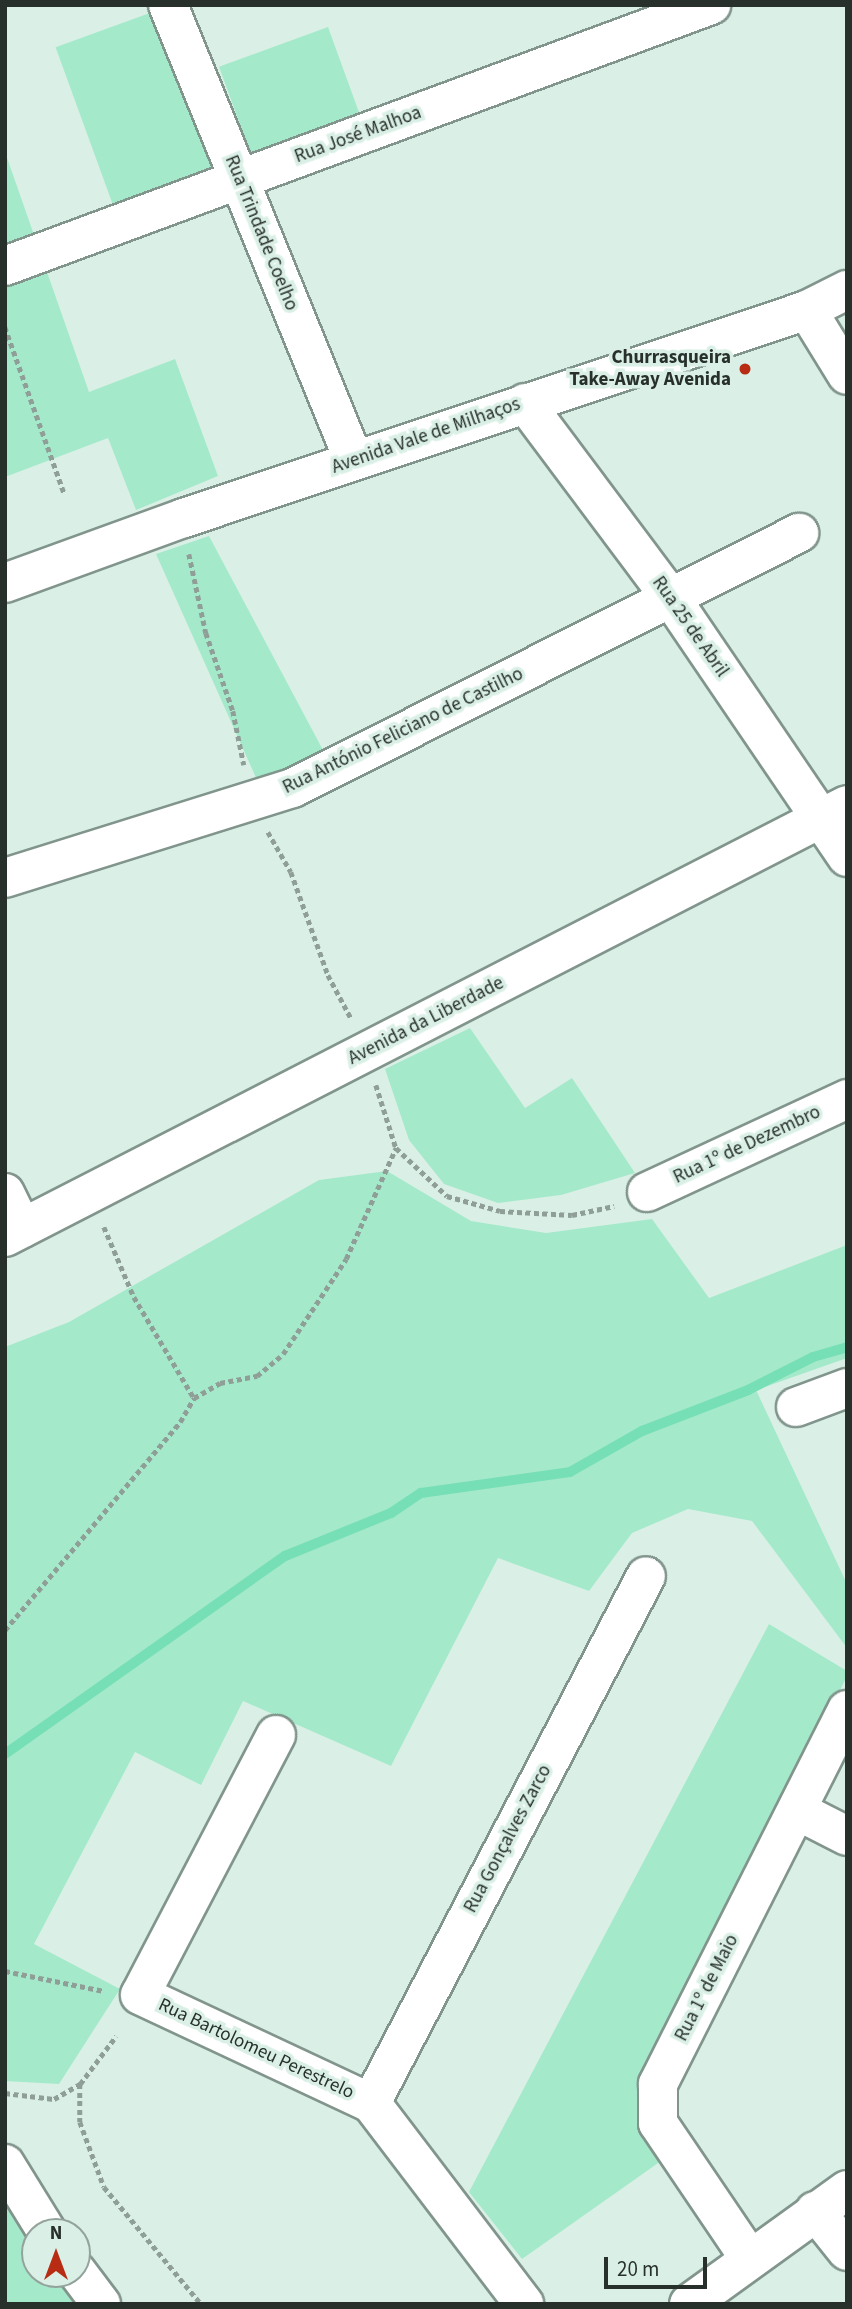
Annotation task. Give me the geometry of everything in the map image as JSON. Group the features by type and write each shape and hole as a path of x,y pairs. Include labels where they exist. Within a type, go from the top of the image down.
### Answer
{"street":[{"name":"Rua Trindade Coelho","path":"167,5 354,461"},
{"name":"Rua José Malhoa","path":"5,266 711,5"},
{"name":"Avenida Vale de Milhaços","path":"5,583 354,461 807,310 847,290"},
{"path":"807,310 847,375"},
{"name":"Rua 25 de Abril","path":"525,403 834,811 847,857"},
{"name":"Rua António Feliciano de Castilho","path":"5,878 293,788 799,533"},
{"name":"Avenida da Liberdade","path":"13,1232 834,811"},
{"name":"Rua 1º de Dezembro","path":"647,1192 847,1099"},
{"path":"5,1193 13,1232"},
{"path":"796,1407 847,1388"},
{"name":"Rua Gonçalves Zarco","path":"371,2103 646,1576"},
{"name":"Rua 1º de Maio","path":"750,2259 658,2123 655,2105 658,2084 847,1710"},
{"name":"Rua Bartolomeu Perestrelo","path":"276,1735 141,1995 371,2103 524,2304"},
{"path":"797,1811 847,1836"},
{"path":"5,2164 38,2218"},
{"path":"690,2304 847,2190"},
{"path":"815,2211 847,2251"},
{"path":"89,2288 101,2304"}],"path":[{"path":"5,327 64,493"},
{"path":"368,1050 396,1148 447,1196 499,1211 572,1215 607,1209 647,1192"},
{"path":"5,1630 180,1422 194,1398 220,1383 257,1376 283,1354 346,1259 396,1148"},
{"path":"89,1194 134,1297 194,1398"},
{"path":"5,1971 141,1995"},
{"path":"5,2093 54,2099 80,2084 116,2036"},
{"path":"80,2084 80,2122 104,2187 201,2304"}],"green space":[{"path":"158,10 218,174 115,212 56,47"},
{"path":"328,27 361,118 252,158 219,67"},
{"path":"5,152 89,392 175,359 218,476 136,510 108,438 5,477"},
{"path":"209,536 324,752 257,780 156,554"},
{"path":"470,1028 525,1108 572,1078 635,1173 561,1195 498,1203 444,1184 409,1140 385,1069"},
{"path":"387,1171 471,1221 546,1233 652,1219 709,1298 847,1245 847,1358 756,1390 847,1584 847,1648 752,1521 688,1509 632,1533 589,1591 498,1558 391,1766 243,1701 201,1785 135,1752 34,1944 120,1989 59,2084 5,2081 5,1347 69,1322 319,1180"},
{"path":"769,1624 847,1671 847,1676 642,2090 650,2144 661,2161 522,2259 469,2192"},
{"path":"5,2193 21,2218 21,2288 67,2288 77,2304 5,2304"}],"waterway":[{"path":"5,1754 285,1556 391,1513 421,1493 570,1472 642,1431 748,1390 813,1357 847,1347"}],"place":[{"name":"Churrasqueira Take-Away Avenida","path":"745,369"}]}
